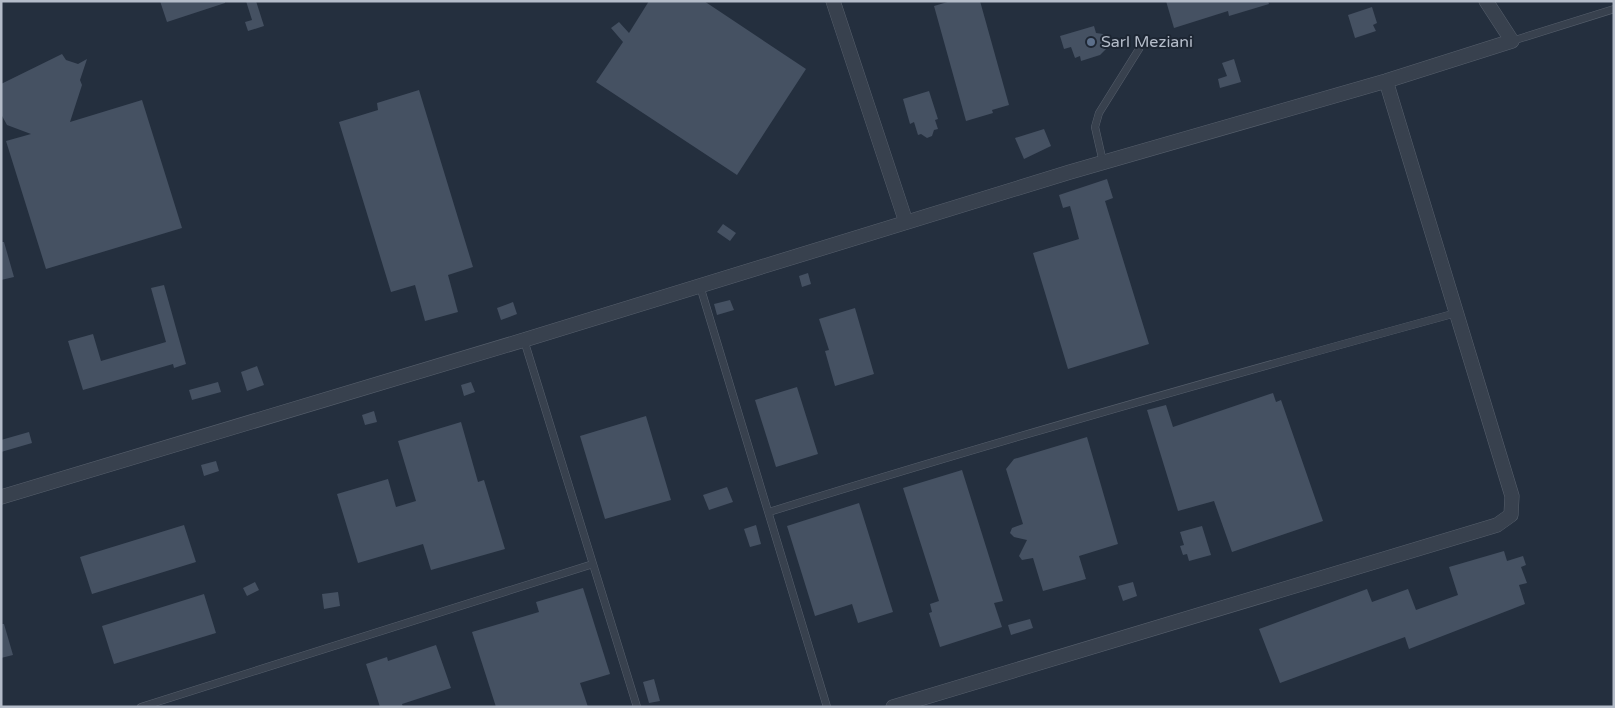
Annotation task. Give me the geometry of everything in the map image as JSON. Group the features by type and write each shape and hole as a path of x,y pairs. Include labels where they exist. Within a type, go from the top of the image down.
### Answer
{"street":[{"path":"833,1 906,222"},
{"path":"1,497 524,340 1103,162 1386,81 1512,41 1486,1"},
{"path":"893,707 1497,525 1511,514 1512,496 1386,81"}],"lane":[{"path":"1512,41 1614,9"},
{"path":"1103,162 1095,127 1097,120 1139,49"},
{"path":"700,286 827,707"},
{"path":"769,512 969,450 1456,313"},
{"path":"524,340 637,707"},
{"path":"141,707 593,564"}],"building":[{"path":"160,1 225,1 225,3 167,22"},
{"path":"246,1 256,1 264,26 248,31 245,22 252,20"},
{"path":"649,1 704,1 806,69 737,175 596,82 623,42 611,28 619,22 629,33"},
{"path":"951,1 980,1 1009,105 992,110 993,113 966,121 934,6"},
{"path":"1166,1 1268,1 1269,4 1229,16 1228,11 1174,28"},
{"path":"1372,7 1377,23 1373,25 1376,31 1355,38 1348,15"},
{"path":"1094,26 1096,33 1103,34 1108,41 1107,48 1100,55 1081,61 1080,56 1075,58 1071,47 1064,49 1060,36"},
{"path":"62,54 66,60 78,64 87,59 80,80 82,85 70,122 142,100 182,228 46,269 6,141 31,134 7,125 1,114 1,84"},
{"path":"1234,59 1241,82 1220,88 1218,79 1227,76 1222,63"},
{"path":"419,90 473,267 448,275 458,312 425,321 415,285 391,292 339,122 378,110 377,103"},
{"path":"929,91 938,119 935,120 938,129 934,130 932,136 927,138 921,134 918,135 914,122 910,124 903,99"},
{"path":"1044,129 1051,146 1024,159 1015,138"},
{"path":"1107,179 1113,198 1105,201 1149,344 1068,369 1033,253 1079,239 1070,206 1063,208 1059,195"},
{"path":"723,224 736,233 730,241 717,232"},
{"path":"1,242 4,242 14,277 1,280"},
{"path":"808,273 811,284 802,287 799,276"},
{"path":"164,285 186,364 174,368 173,364 83,390 68,341 93,334 101,361 166,342 151,288"},
{"path":"730,300 734,310 717,315 714,304"},
{"path":"513,302 517,314 501,320 497,308"},
{"path":"855,308 874,374 835,386 825,351 829,350 819,319"},
{"path":"257,366 264,385 247,391 241,372"},
{"path":"218,382 221,392 192,400 189,390"},
{"path":"471,382 475,392 464,396 461,385"},
{"path":"797,387 818,454 776,467 755,400"},
{"path":"1273,393 1276,402 1281,400 1323,521 1232,552 1214,501 1178,511 1147,410 1166,405 1173,427"},
{"path":"374,411 377,422 365,425 362,415"},
{"path":"646,416 671,500 605,519 580,436"},
{"path":"461,422 478,482 484,480 505,549 431,570 423,544 358,563 337,494 388,479 396,507 416,501 398,441"},
{"path":"29,432 32,443 1,452 1,440"},
{"path":"1087,437 1118,544 1079,556 1086,579 1043,591 1033,558 1022,560 1019,556 1027,540 1014,537 1010,533 1012,528 1023,524 1006,469 1014,459"},
{"path":"216,461 219,471 204,476 201,465"},
{"path":"962,470 1003,601 994,603 1002,627 940,647 929,613 932,612 930,604 939,601 903,488"},
{"path":"727,487 733,502 709,510 703,495"},
{"path":"859,503 893,612 858,623 852,604 815,616 787,526"},
{"path":"184,525 196,562 92,594 80,557"},
{"path":"756,525 761,544 750,547 744,529"},
{"path":"1202,526 1211,555 1189,561 1187,554 1183,555 1180,546 1184,545 1180,532"},
{"path":"1504,551 1507,561 1523,556 1526,565 1521,567 1527,583 1519,585 1525,604 1409,649 1405,637 1280,683 1259,629 1367,589 1372,602 1408,589 1416,610 1458,595 1449,567"},
{"path":"255,582 259,590 247,596 243,588"},
{"path":"1133,582 1137,596 1123,601 1118,586"},
{"path":"583,588 610,674 580,683 588,707 496,707 472,632 539,612 536,602"},
{"path":"338,592 340,606 324,609 322,594"},
{"path":"204,594 216,633 114,664 102,626"},
{"path":"1030,619 1033,628 1011,635 1008,625"},
{"path":"1,624 4,624 13,655 1,658"},
{"path":"436,645 451,688 402,704 403,707 380,707 366,664 387,657 388,661"},
{"path":"654,679 660,701 649,703 643,682"}],"place":[{"name":"Sarl Meziani","path":"1091,42"}]}
